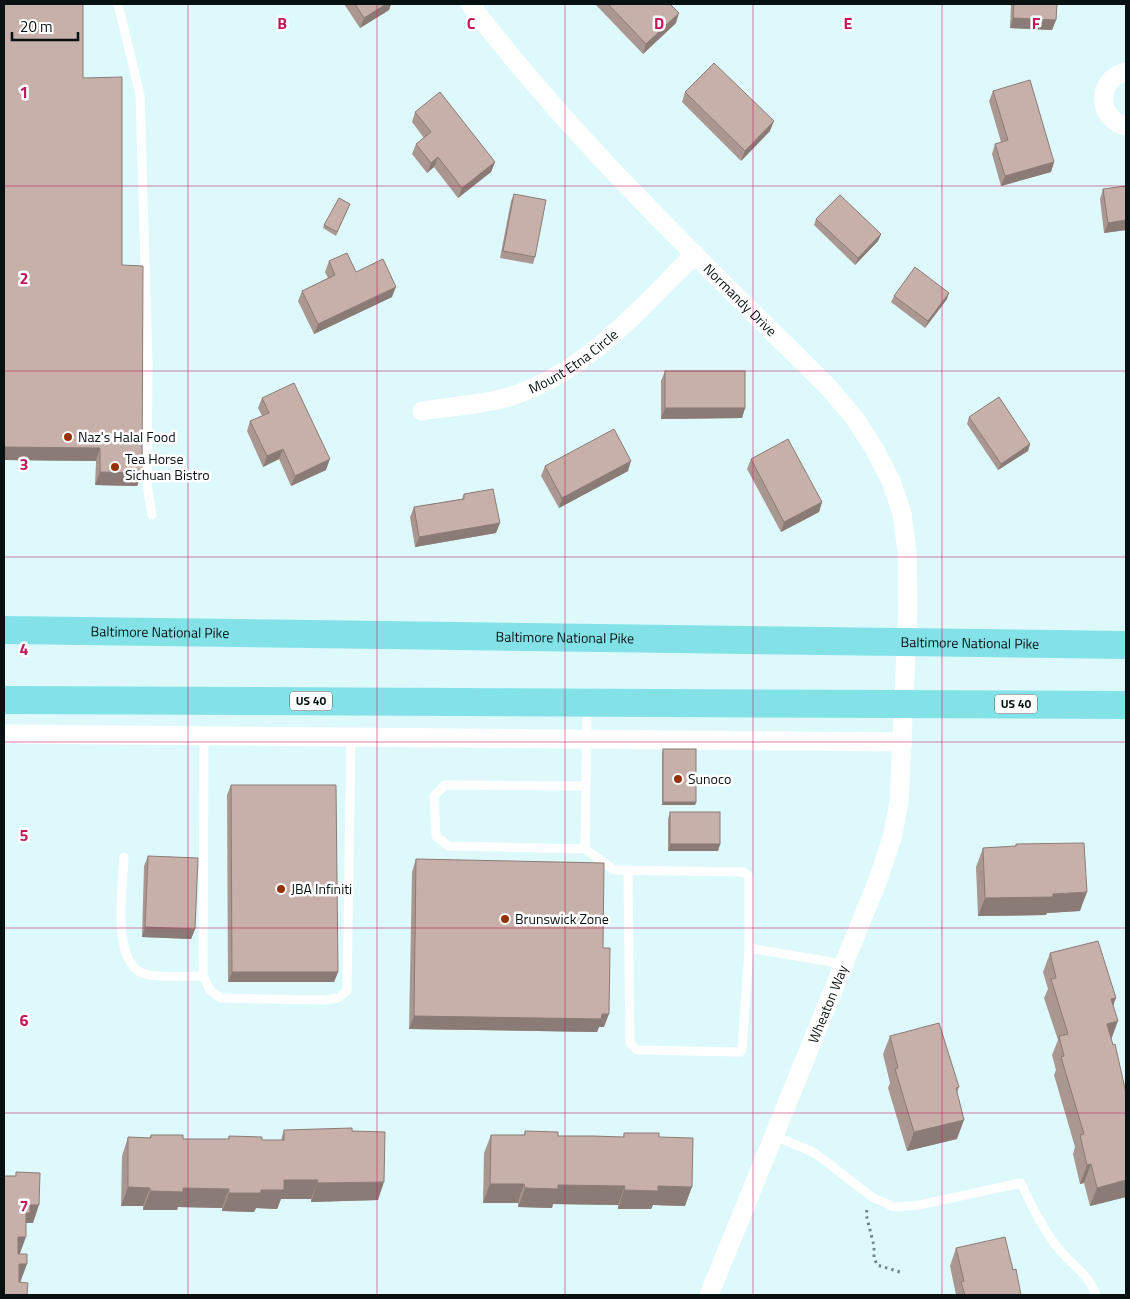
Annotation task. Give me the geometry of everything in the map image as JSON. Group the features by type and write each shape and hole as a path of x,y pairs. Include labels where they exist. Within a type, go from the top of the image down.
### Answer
{"main road":[{"name":"Baltimore National Pike","path":"4,630 1126,645"},
{"name":"US 40","path":"4,700 1126,705"}],"street":[{"name":"Normandy Drive","path":"470,4 507,53 592,149 830,390 856,420 875,450 890,481 902,514 907,552 905,703"},
{"path":"1126,72 1108,82 1102,99 1109,116 1116,122 1126,126"},
{"name":"Mount Etna Circle","path":"422,411 501,399 542,384 568,371 598,348 696,254"},
{"name":"Wheaton Way","path":"708,1295 775,1136 892,838 899,803 905,703"},
{"path":"4,734 903,742"}],"lane":[{"path":"118,4 140,95 148,366 147,484 152,515"},
{"path":"585,849 587,702"},
{"path":"204,736 202,976 210,990 221,998 324,1000 338,998 347,991 351,737"},
{"path":"586,786 445,785 434,796 436,836 448,846 585,849 614,870 744,872 748,877 749,948 742,1050 740,1052 637,1050 632,1047 630,1043 628,871"},
{"path":"124,857 121,936 127,960 144,974 202,976"},
{"path":"749,948 844,964"},
{"path":"775,1136 815,1153 872,1198 894,1207 919,1205 1021,1183 1033,1210 1058,1248 1080,1269 1096,1295"}],"path":[{"path":"866,1214 877,1265 900,1272"}],"building":[{"path":"4,4 83,4 83,78 122,77 122,265 143,266 142,473 100,472 100,448 4,447"},
{"path":"355,4 386,4 364,18"},
{"path":"608,4 670,4 679,13 646,44"},
{"path":"1014,4 1057,4 1056,20 1013,18"},
{"path":"714,63 774,121 745,151 685,92"},
{"path":"1030,80 1054,162 1005,176 995,144 1008,140 993,91"},
{"path":"440,92 495,162 462,188 438,157 431,163 416,144 431,132 415,112"},
{"path":"1126,186 1126,220 1108,223 1103,189"},
{"path":"514,194 546,200 535,257 503,251"},
{"path":"840,195 881,234 858,258 816,219"},
{"path":"339,198 350,204 337,232 324,225"},
{"path":"347,253 356,272 383,259 396,287 318,324 302,291 335,275 329,261"},
{"path":"915,267 949,293 928,321 894,296"},
{"path":"665,371 745,371 745,408 665,408"},
{"path":"294,383 330,459 295,476 283,449 267,456 250,421 269,413 262,398"},
{"path":"999,397 1030,444 1001,464 969,417"},
{"path":"614,429 631,461 562,498 545,466"},
{"path":"788,439 822,502 784,522 751,459"},
{"path":"493,489 500,523 419,537 414,507 464,499 464,494"},
{"name":"Sunoco","path":"663,749 696,749 696,802 663,802"},
{"name":"JBA Infiniti","path":"231,785 336,785 338,972 232,972"},
{"path":"670,812 720,812 720,844 670,844"},
{"path":"1084,843 1087,892 1053,894 1053,897 985,898 983,848 1016,846 1016,844"},
{"path":"148,856 198,858 195,929 145,927"},
{"name":"Brunswick Zone","path":"416,859 604,863 603,948 610,948 609,1014 602,1014 601,1019 414,1016"},
{"path":"1098,941 1116,998 1111,999 1118,1021 1107,1024 1113,1045 1115,1044 1126,1093 1126,1180 1097,1188 1091,1164 1087,1165 1080,1135 1084,1134 1061,1057 1064,1056 1059,1036 1068,1034 1051,979 1056,978 1050,953"},
{"path":"939,1023 959,1087 956,1088 964,1120 914,1132 895,1069 898,1068 890,1036"},
{"path":"352,1128 352,1131 385,1132 384,1182 317,1183 318,1180 284,1180 284,1190 261,1190 261,1193 229,1193 229,1189 183,1188 183,1192 150,1191 150,1188 128,1187 128,1137 151,1138 151,1135 183,1135 183,1139 229,1139 229,1136 262,1137 262,1140 284,1140 284,1130"},
{"path":"525,1131 558,1132 558,1136 624,1137 624,1133 659,1133 659,1137 693,1138 692,1187 658,1186 658,1191 624,1190 625,1186 558,1185 558,1189 525,1188 524,1184 490,1184 491,1135 525,1135"},
{"path":"16,1172 40,1173 39,1205 30,1205 30,1213 26,1213 26,1237 18,1237 18,1254 27,1254 27,1264 19,1264 19,1282 28,1283 27,1295 4,1295 4,1176 16,1176"},
{"path":"1005,1237 1013,1270 1016,1269 1021,1295 965,1295 961,1282 964,1281 956,1248"}],"place":[{"name":"Naz's Halal Food","path":"68,437"},
{"name":"Tea Horse Sichuan Bistro","path":"115,467"},
{"name":"Sunoco","path":"678,779"},
{"name":"JBA Infiniti","path":"281,889"},
{"name":"Brunswick Zone","path":"505,919"}]}
